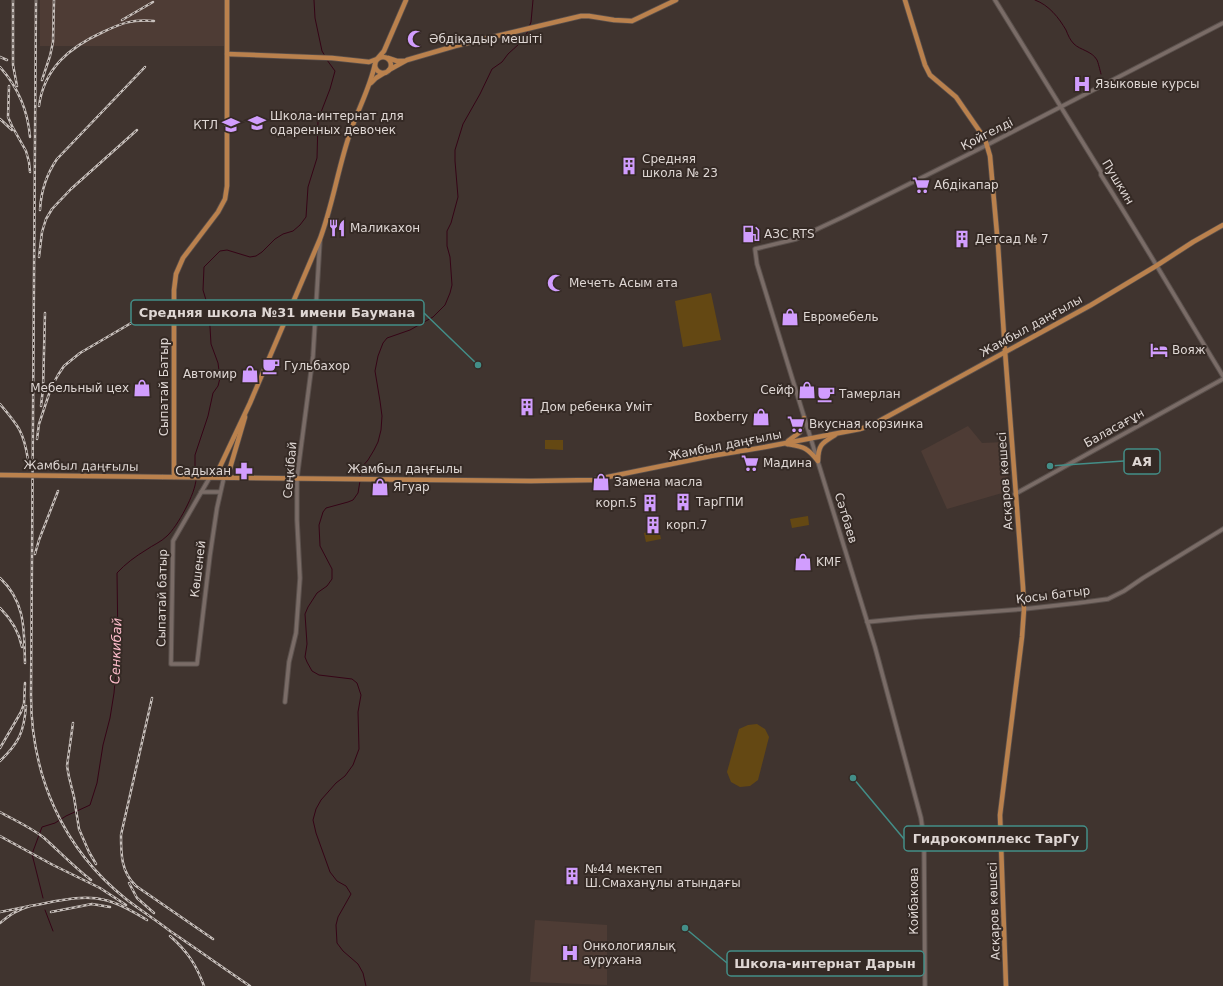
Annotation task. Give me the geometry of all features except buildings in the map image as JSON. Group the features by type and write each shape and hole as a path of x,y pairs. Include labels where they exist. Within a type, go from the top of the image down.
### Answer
{"main road":[{"name":"Сыпатай Батыр","path":"174,477 174,290 176,274 183,258 218,212 225,199 227,186 227,0"},
{"path":"368,89 376,64 386,47 406,0"},
{"path":"210,478 217,473 250,403 320,239 327,219 350,132 371,82 387,71 408,60 455,46 581,16 614,20 632,20 676,0"},
{"name":"Асқаров көшесі","path":"905,0 923,61 930,76 956,97 985,139 990,156 998,245 1024,609 1022,638 1000,815 1006,986"},
{"path":"227,54 332,58 372,62 376,64 382,73 387,71 391,65 385,52 386,47"},
{"path":"361,61 369,64 376,64 383,57 396,61 408,60"},
{"name":"Жамбыл даңғылы","path":"0,475 538,481 592,480 711,456 838,434 872,425 1091,304 1223,225"},
{"path":"220,466 224,477 230,468 250,403"},
{"path":"784,444 800,432 804,418"},
{"path":"818,461 820,446 838,434"},
{"path":"784,444 805,448 811,452 818,461"}],"street":[{"name":"Пушкин","path":"995,0 1101,172 1101,175 1223,376"},
{"name":"Қойгелді","path":"755,249 796,239 987,145 1223,23"},
{"name":"Сеңкібай","path":"285,702 289,662 296,633 300,578 297,520 297,478 313,356 320,239"},
{"name":"Сәтбаев","path":"755,249 757,264 867,622 915,794"},
{"name":"Баласағұн","path":"1015,494 1223,379"},
{"name":"Көшеней","path":"197,664 210,555 220,492 224,477"},
{"name":"Сыпатай батыр","path":"197,664 171,664 173,541 210,478"},
{"path":"201,492 220,492"},
{"name":"Қосы батыр","path":"867,622 1024,609 1108,598 1124,591 1142,578 1223,529"},
{"name":"Койбакова","path":"915,794 921,818 924,840 925,986"}],"shaded area":[{"path":"40,0 224,0 224,46 40,46"},
{"path":"711,293 721,340 683,347 675,301"},
{"path":"968,426 982,443 1004,442 1009,491 947,509 921,451"},
{"path":"545,440 563,440 563,450 545,449"},
{"path":"808,516 809,525 792,528 790,519"},
{"path":"659,530 661,539 646,542 644,533"},
{"path":"757,724 765,729 769,737 758,780 750,786 740,787 731,782 727,772 739,729 748,725"},
{"name":"Онкологиялық аурухана","path":"535,920 607,925 607,985 530,982"}],"waterway":[{"path":"314,0 315,18 322,51 325,56"},
{"path":"529,27 531,22 533,0"},
{"path":"1035,0 1045,5 1053,12 1063,25 1074,44 1095,57 1101,74"},
{"path":"360,476 361,468 374,450 381,430 382,416 375,371 378,356 383,343 387,338 410,330 433,317 445,305 450,293 452,285 450,257 447,246 447,231 451,223 458,197 455,150 463,124 492,69 502,62 519,44 528,30"},
{"path":"195,476 195,455 208,416 213,393 218,386 220,378 218,363 211,344 209,310 203,290 204,267 220,251 227,250 250,257 256,256 275,239 283,234 293,231 306,217 308,187 317,158 318,120 335,71 327,60"},
{"name":"Сенкибай","path":"43,898 32,854 42,827 55,823 90,805 97,783 114,693 118,647 117,573 131,560 162,540 171,532 181,518 193,493 196,479"},
{"path":"360,481 358,493 353,500 326,508 323,512 319,525 320,546 332,569 332,579 327,586 317,593 305,614 307,644 305,657 312,671 319,675 352,679 357,683 361,695 358,712 359,749 353,765 345,776 336,783 321,800 316,809 313,820 330,872 337,881 346,886 351,894 338,917 336,925 337,943 343,951 358,964 363,973 366,986"},
{"path":"45,910 53,931"}],"railway":[{"path":"13,0 13,65 17,86"},
{"path":"36,0 31,695 32,725 37,753 44,781 54,808 84,857 104,879 126,899 250,986"},
{"path":"42,80 53,42 54,0"},
{"path":"122,20 153,2"},
{"path":"39,106 46,81 60,60 70,52 91,38 122,24 133,21 154,21"},
{"path":"0,57 7,60"},
{"path":"0,67 12,82 21,99 27,118 30,137"},
{"path":"40,210 45,183 57,159 145,67"},
{"path":"9,86 8,117 26,151 30,172"},
{"path":"0,119 12,130"},
{"path":"39,257 42,232 46,219 52,209 71,189 137,130"},
{"path":"37,439 39,424 51,388 64,366 80,353 150,312"},
{"path":"41,406 43,389 45,313"},
{"path":"0,404 19,429 28,460"},
{"path":"35,554 58,491"},
{"path":"0,578 15,597 19,607 24,628 25,663"},
{"path":"0,608 14,626 22,647"},
{"path":"0,748 21,712 24,704 25,683"},
{"path":"152,698 121,835 123,862 127,875 136,886 213,939"},
{"path":"0,761 16,743 24,723 26,706"},
{"path":"73,723 67,766 79,829 96,864"},
{"path":"0,812 43,837 91,880"},
{"path":"0,836 53,865 100,888 126,905"},
{"path":"129,883 137,898 154,913"},
{"path":"30,906 68,899 96,898 110,901 147,920"},
{"path":"51,912 92,904 110,907"},
{"path":"0,912 30,906 21,909 0,923"},
{"path":"170,936 190,958 198,971 204,986"}],"place":[{"name":"Әбдіқадыр мешіті","path":"416,39"},
{"name":"Языковые курсы","path":"1082,84"},
{"name":"Школа-интернат для одаренных девочек","path":"257,123"},
{"name":"КТЛ","path":"231,125"},
{"name":"Средняя школа № 23","path":"629,166"},
{"name":"Абдiкапар","path":"921,185"},
{"name":"Маликахон","path":"337,228"},
{"name":"АЗС RTS","path":"751,234"},
{"name":"Детсад № 7","path":"962,239"},
{"name":"Мечеть Асым ата","path":"556,283"},
{"name":"Евромебель","path":"790,317"},
{"name":"Вояж","path":"1159,350"},
{"name":"Средняя школа №31 имени Баумана","path":"478,365"},
{"name":"Гульбахор","path":"271,366"},
{"name":"Автомир","path":"250,374"},
{"name":"Мебельный цех","path":"142,388"},
{"name":"Сейф","path":"807,390"},
{"name":"Тамерлан","path":"826,394"},
{"name":"Дом ребенка Умiт","path":"527,407"},
{"name":"Boxberry","path":"761,417"},
{"name":"Вкусная корзинка","path":"796,424"},
{"name":"Мадина","path":"750,463"},
{"name":"АЯ","path":"1050,466"},
{"name":"Садыхан","path":"244,471"},
{"name":"Замена масла","path":"601,482"},
{"name":"Ягуар","path":"380,487"},
{"name":"ТарГПИ","path":"683,502"},
{"name":"корп.5","path":"650,503"},
{"name":"корп.7","path":"653,525"},
{"name":"KMF","path":"803,562"},
{"name":"Гидрокомплекс ТарГу","path":"853,778"},
{"name":"№44 мектеп Ш.Смаханұлы атындағы","path":"572,876"},
{"name":"Школа-интернат Дарын","path":"685,928"},
{"name":"Онкологиялық аурухана","path":"570,953"}]}
